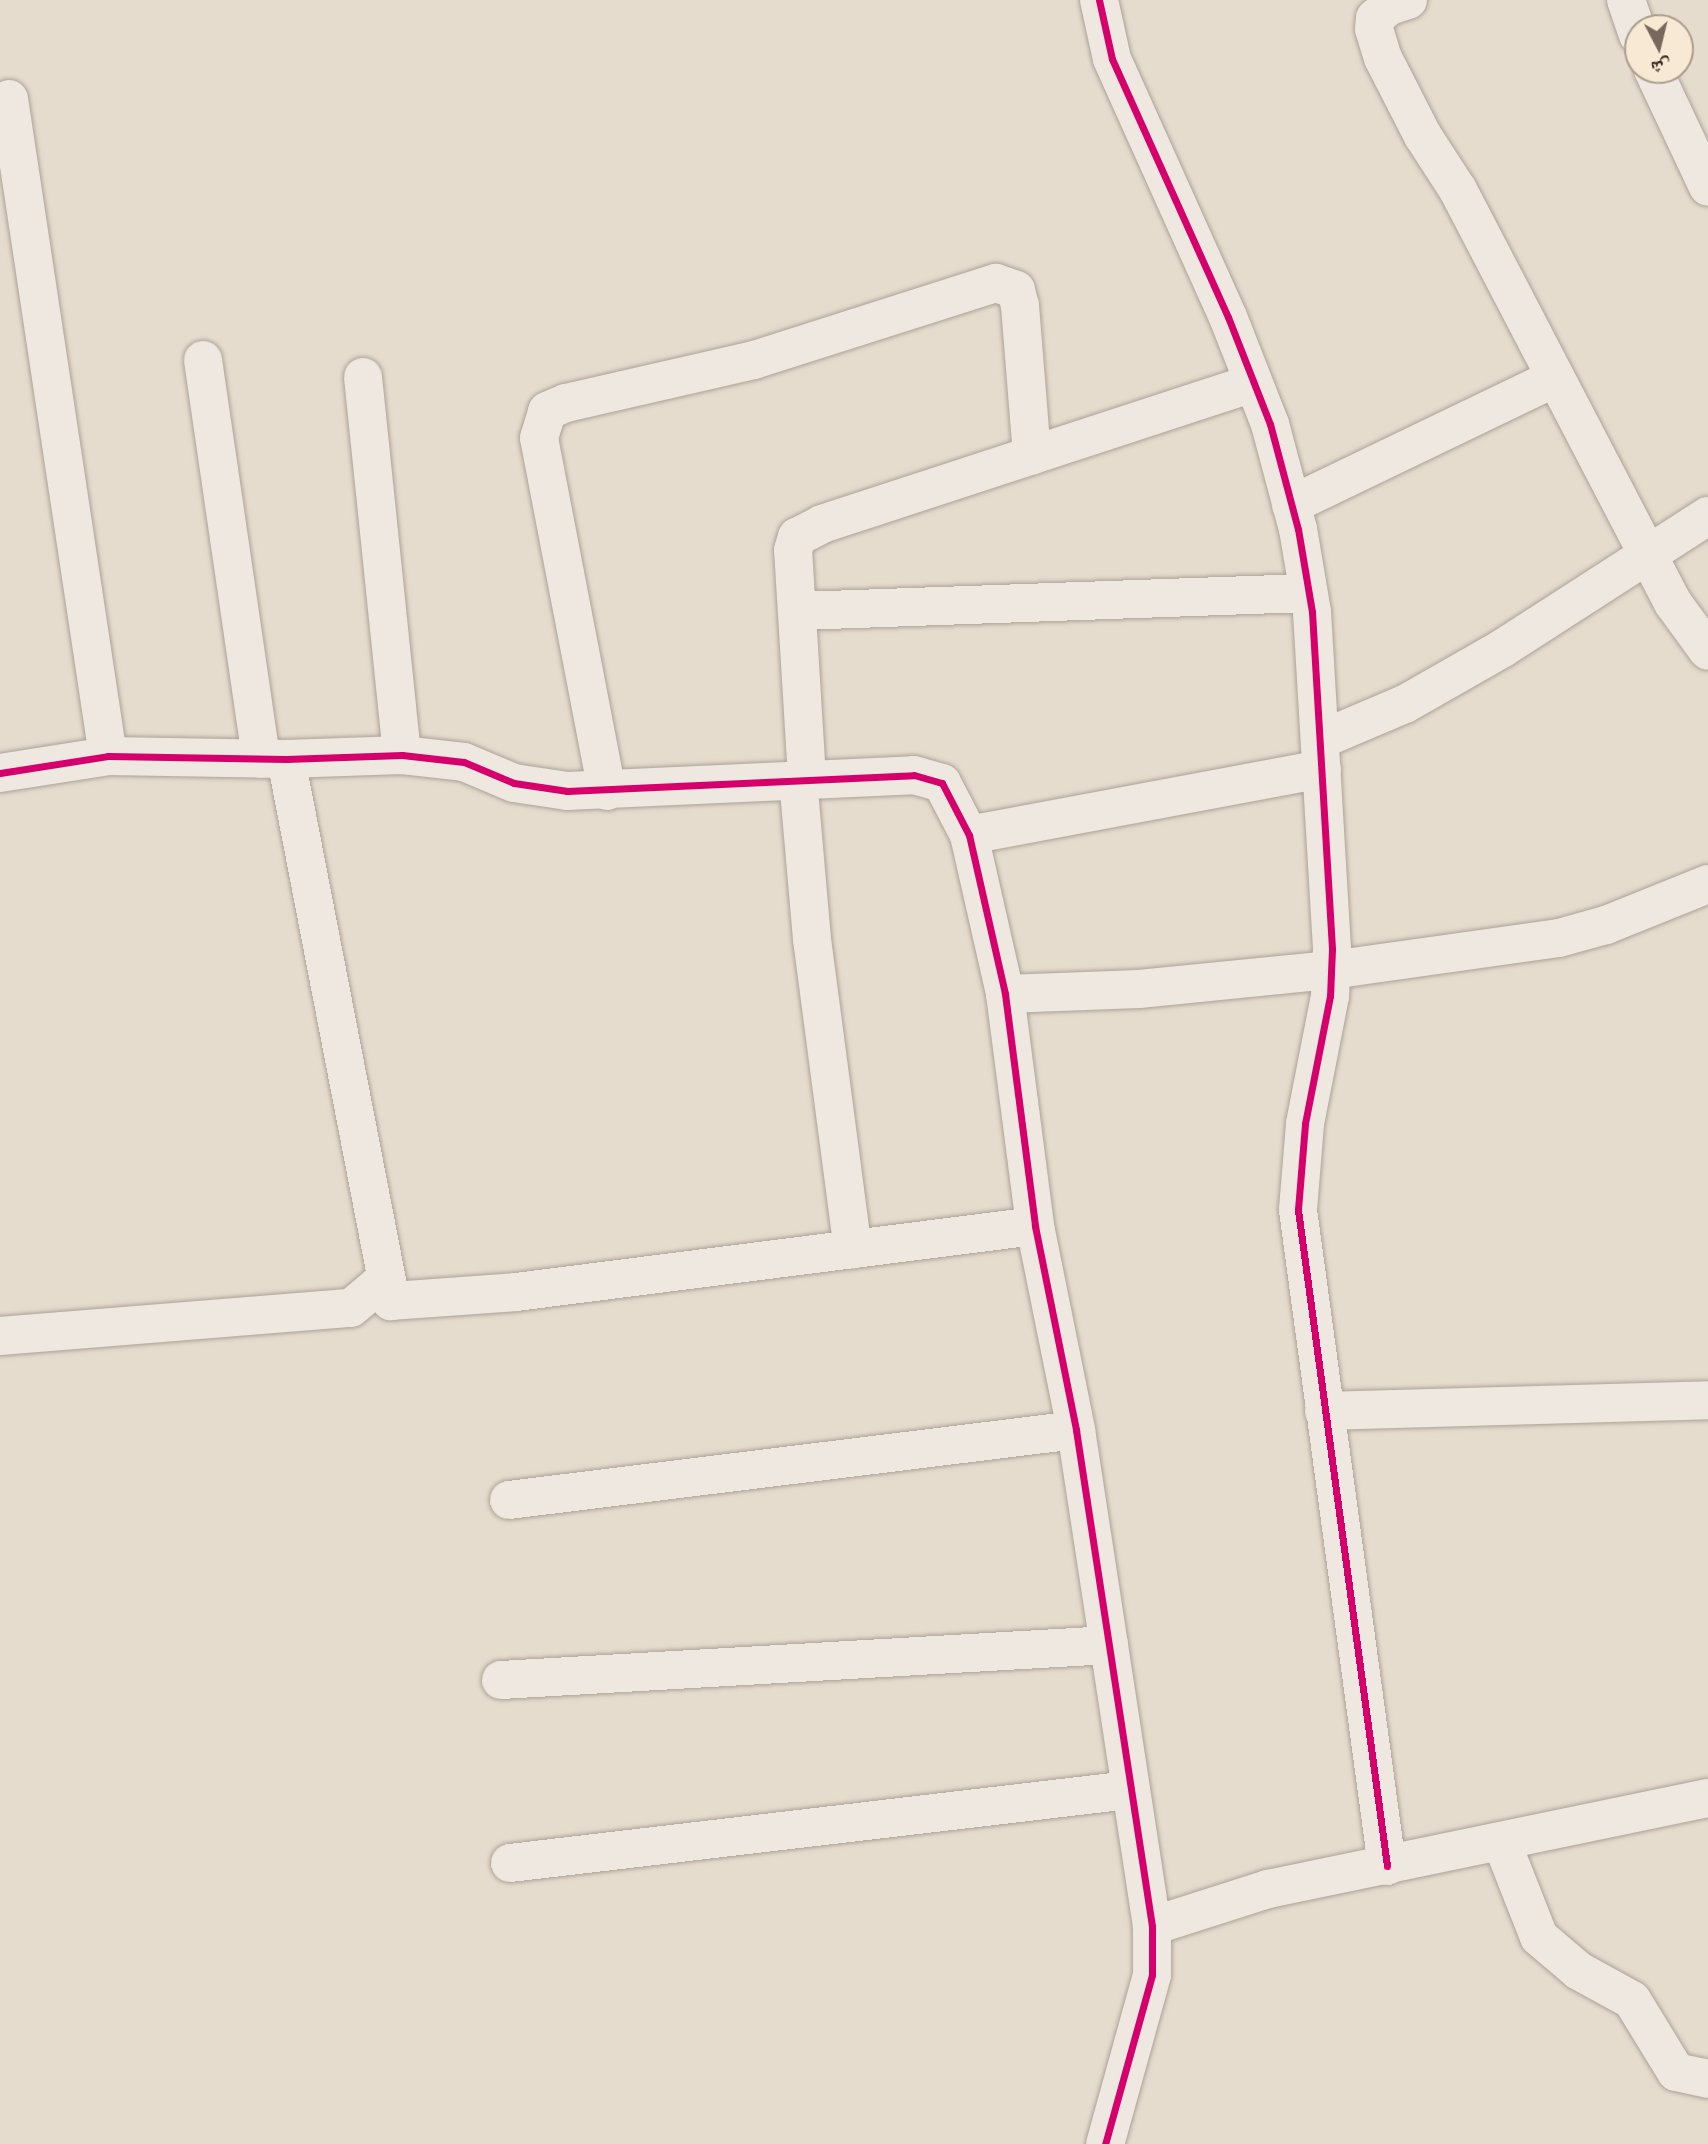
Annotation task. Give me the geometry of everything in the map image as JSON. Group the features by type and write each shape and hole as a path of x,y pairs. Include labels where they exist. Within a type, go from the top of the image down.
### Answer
{"street":[{"path":"1098,0 1112,59 1254,383 1292,505 1308,593 1321,754 1331,970 1321,1051 1305,1124 1298,1210 1387,1866"},
{"path":"1408,0 1389,6 1376,18 1374,29 1382,58 1673,603 1708,651"},
{"path":"1660,84 1708,187"},
{"path":"9,99 108,757"},
{"path":"607,791 539,438 547,411 566,403 754,360 996,283 1016,290 1020,306 1032,456"},
{"path":"203,360 274,759 391,1301"},
{"path":"363,377 402,755"},
{"path":"1292,505 1555,378"},
{"path":"853,1249 812,939 802,778 799,611 793,550 797,537 805,531 1254,383"},
{"path":"969,835 1321,754 1648,557 1708,516"},
{"path":"799,611 1308,593"},
{"path":"0,773 108,757 274,759 402,755 464,762 514,783 607,791 802,778 929,776 942,783 969,835 1006,994 1035,1226 1076,1430 1152,1926 1152,1975 1105,2144"},
{"path":"1006,994 1139,989 1331,970 1559,938 1606,925 1708,884"},
{"path":"391,1301 516,1292 1035,1226"},
{"path":"0,1336 351,1308 378,1285 391,1301"},
{"path":"1324,1411 1708,1400"},
{"path":"509,1500 1076,1430"},
{"path":"501,1680 1109,1645"},
{"path":"510,1863 1130,1790"},
{"path":"1152,1926 1268,1889 1502,1843 1708,1798"},
{"path":"1502,1843 1539,1937 1579,1970 1632,2000 1676,2072 1708,2079"}],"cycle path":[{"path":"1099,0 1112,59 1228,317 1270,424 1298,529 1312,612 1332,949 1330,996 1305,1124 1298,1210 1387,1866"},
{"path":"0,773 108,756 286,759 402,755 464,762 514,783 567,791 914,775 942,783 969,835 1005,994 1035,1226 1076,1430 1152,1926 1152,1975 1105,2144"}]}
